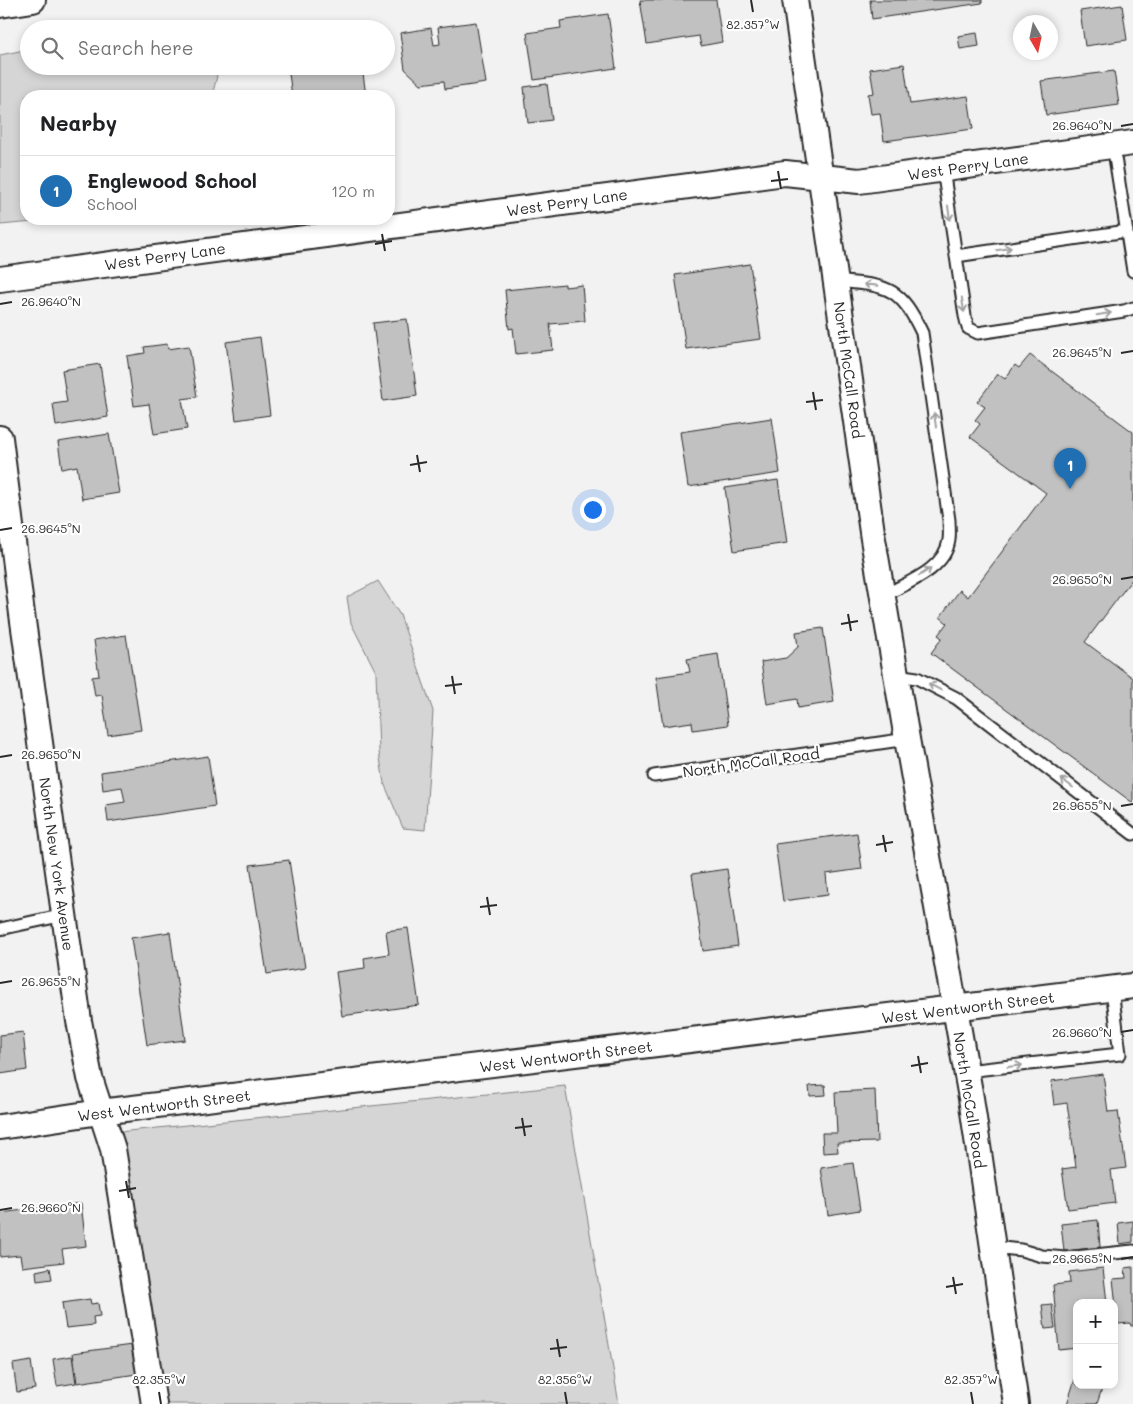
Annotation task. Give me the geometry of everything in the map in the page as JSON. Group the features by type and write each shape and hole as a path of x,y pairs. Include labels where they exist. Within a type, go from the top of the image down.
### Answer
{"street":[{"path":"0,4 33,0"},
{"name":"North McCall Road","path":"795,0 883,596 966,1071 1016,1404"},
{"name":"West Perry Lane","path":"0,279 785,173 859,181 1123,144"},
{"name":"North New York Avenue","path":"0,438 22,614 79,1020 90,1078 113,1149 154,1404"},
{"name":"West Wentworth Street","path":"0,1127 100,1112 1122,988"}],"lane":[{"path":"1123,144 1127,231 1133,271"},
{"path":"942,169 964,316 968,328 978,334 1133,308"},
{"path":"956,256 1127,231"},
{"path":"836,281 881,286 900,297 913,313 922,333 949,520 949,541 942,558 928,571 883,596"},
{"path":"896,675 918,678 956,698 1133,834"},
{"name":"North McCall Road","path":"654,776 907,739"},
{"path":"0,929 64,915"},
{"path":"966,1071 1120,1054 1122,988"},
{"path":"993,1247 1022,1250 1042,1256 1066,1258 1133,1251"}],"shaded area":[{"path":"20,51 20,75 217,76 214,90 20,90 20,223 0,225 0,55"},
{"path":"378,581 400,615 433,711 425,830 403,828 384,783 379,752 376,672 351,623 347,597"},
{"path":"565,1086 619,1404 152,1404 109,1133"}],"building":[{"path":"640,0 716,0 722,42 701,46 699,36 647,44"},
{"path":"870,0 982,0 982,3 872,19"},
{"path":"1122,5 1127,40 1085,46 1080,11"},
{"path":"608,14 616,68 534,80 527,33 561,28 560,21"},
{"path":"476,22 486,83 445,89 444,81 421,84 405,69 400,33 431,28 434,45 440,44 438,27"},
{"path":"977,33 979,46 960,49 958,36"},
{"path":"904,64 910,104 968,96 973,129 884,141 880,113 871,114 868,94 874,93 870,69"},
{"path":"1114,71 1119,105 1046,115 1041,81"},
{"path":"289,75 363,75 365,90 291,90"},
{"path":"547,84 552,120 528,123 524,87"},
{"path":"750,264 761,339 686,349 675,275"},
{"path":"565,284 565,287 582,285 585,321 550,324 553,350 516,354 513,328 509,329 505,290"},
{"path":"407,319 417,396 383,401 373,323"},
{"path":"260,337 270,415 236,420 226,342"},
{"path":"167,344 168,349 189,346 197,397 182,399 187,429 154,434 149,404 134,406 127,356 145,353 144,347"},
{"path":"1030,355 1133,432 1133,578 1085,642 1133,678 1133,803 931,653 942,638 938,635 947,623 940,617 960,590 968,597 1046,493 970,437 980,424 975,420 985,407 977,402 998,374 1005,379 1015,365 1019,368"},
{"path":"100,364 108,417 56,426 53,404 67,402 62,370"},
{"path":"772,418 780,473 688,487 680,432"},
{"path":"109,434 119,493 82,499 77,466 62,469 58,442"},
{"path":"778,480 787,543 734,551 725,488"},
{"path":"823,628 834,702 798,708 797,699 767,704 761,662 786,658 798,647 796,632"},
{"path":"126,635 141,730 108,735 102,695 95,696 92,677 99,676 94,640"},
{"path":"718,654 728,725 693,730 692,722 663,726 656,677 690,672 687,659"},
{"path":"208,756 215,806 108,822 106,805 125,802 122,787 103,790 101,772"},
{"path":"857,833 862,869 826,874 828,895 783,901 775,844"},
{"path":"289,860 305,968 267,974 250,865"},
{"path":"727,869 738,946 703,951 692,874"},
{"path":"408,928 419,1005 342,1016 336,972 365,968 364,958 389,954 386,931"},
{"path":"170,932 185,1040 147,1045 131,938"},
{"path":"23,1032 27,1070 0,1074 0,1035"},
{"path":"1103,1074 1108,1112 1118,1111 1126,1168 1111,1170 1115,1203 1068,1209 1062,1169 1076,1167 1067,1103 1054,1105 1051,1081"},
{"path":"825,1085 826,1095 810,1096 809,1086"},
{"path":"875,1090 877,1142 837,1143 838,1152 823,1153 822,1133 837,1133 835,1092"},
{"path":"853,1163 860,1210 828,1215 821,1168"},
{"path":"81,1203 86,1246 62,1249 64,1262 22,1267 20,1255 0,1257 0,1213"},
{"path":"1098,1220 1100,1247 1064,1251 1061,1224"},
{"path":"1133,1221 1133,1242 1120,1244 1118,1223"},
{"path":"1133,1267 1133,1326 1130,1323 1118,1324 1118,1299 1115,1299 1113,1279 1126,1278 1125,1268"},
{"path":"50,1268 52,1279 37,1281 36,1271"},
{"path":"1103,1268 1107,1299 1073,1299 1073,1348 1059,1350 1053,1285 1070,1283 1069,1272"},
{"path":"90,1299 91,1304 98,1303 100,1316 93,1317 94,1325 66,1328 62,1303"},
{"path":"1052,1304 1055,1328 1045,1329 1042,1305"},
{"path":"139,1344 143,1373 77,1383 73,1353"},
{"path":"72,1356 76,1383 57,1386 53,1359"},
{"path":"31,1361 35,1389 17,1392 13,1364"},
{"path":"1073,1385 1073,1389 1102,1389 1097,1404 1067,1404"}],"place":[{"name":"Englewood School","path":"1070,489"}]}
